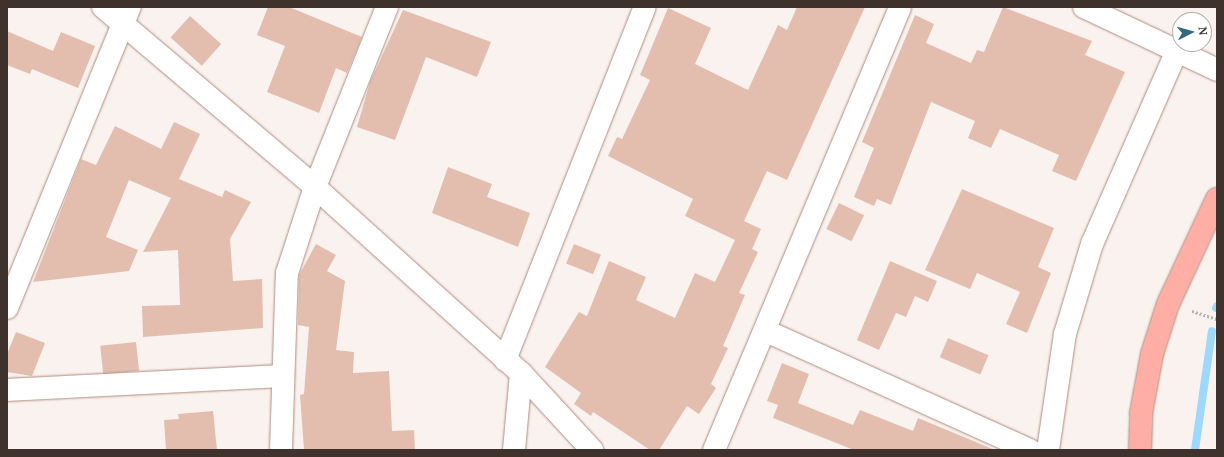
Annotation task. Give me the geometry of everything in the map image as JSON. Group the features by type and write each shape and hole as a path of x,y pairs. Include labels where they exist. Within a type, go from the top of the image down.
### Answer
{"main road":[{"path":"1140,450 1141,413 1152,354 1168,304 1217,199"}],"street":[{"path":"103,7 125,15 513,366 592,450"},
{"path":"281,450 281,376 287,273 315,187 388,7"},
{"path":"514,450 513,366 645,7"},
{"path":"714,450 766,332 900,7"},
{"path":"1084,7 1172,48"},
{"path":"7,308 125,15"},
{"path":"1048,450 1065,334 1092,244 1176,52"},
{"path":"1181,52 1217,70"},
{"path":"766,332 1030,450"},
{"path":"7,390 281,376"}],"building":[{"path":"268,7 289,7 362,37 347,73 336,68 319,113 267,92 285,46 257,35"},
{"path":"797,7 865,7 787,180 767,171 744,221 761,229 752,249 758,252 739,293 745,295 723,346 728,348 711,384 716,388 699,414 687,406 659,450 650,450 593,412 591,416 574,404 581,393 545,367 579,312 587,316 609,261 646,277 636,300 675,318 695,273 715,282 735,240 685,216 693,199 608,156 617,137 622,139 650,80 640,75 668,8 711,28 695,64 748,90 778,25 787,30"},
{"path":"1003,7 1092,41 1085,55 1125,72 1076,181 1052,171 1059,155 1000,129 991,148 968,138 975,121 931,102 891,205 877,199 874,206 854,197 874,148 862,142 915,15 934,24 926,43 971,63 977,50 984,52"},
{"path":"403,10 491,42 477,77 426,57 395,140 357,127 370,82"},
{"path":"190,16 221,44 202,66 171,38"},
{"path":"7,31 53,51 61,32 95,46 78,88 32,69 30,74 7,65"},
{"path":"174,122 200,134 179,179 222,197 225,190 251,202 230,239 233,281 262,279 263,328 143,337 142,306 180,305 178,250 143,252 171,198 129,180 106,237 138,250 129,271 33,282 81,159 96,165 115,126 161,149"},
{"path":"448,167 492,184 487,197 530,213 518,247 432,213"},
{"path":"962,189 1054,228 1038,267 1051,273 1027,333 1006,324 1020,292 977,273 970,289 925,270"},
{"path":"839,203 864,215 851,241 826,229"},
{"path":"316,244 336,255 327,271 345,281 336,350 354,352 353,373 389,371 392,431 414,430 415,450 304,450 300,395 304,394 309,327 298,325 299,275"},
{"path":"574,244 601,255 593,274 566,263"},
{"path":"890,261 937,281 928,302 915,296 906,317 896,313 879,350 857,340"},
{"path":"16,332 45,343 32,376 7,372 7,354"},
{"path":"948,338 989,355 980,375 940,357"},
{"path":"136,342 139,371 103,375 100,346"},
{"path":"782,363 809,374 798,403 853,425 860,410 913,431 918,418 995,450 854,450 773,418 778,405 767,401"},
{"path":"213,411 217,450 166,450 164,420 179,419 178,414"}],"waterway":[{"path":"1195,450 1212,331"}]}
